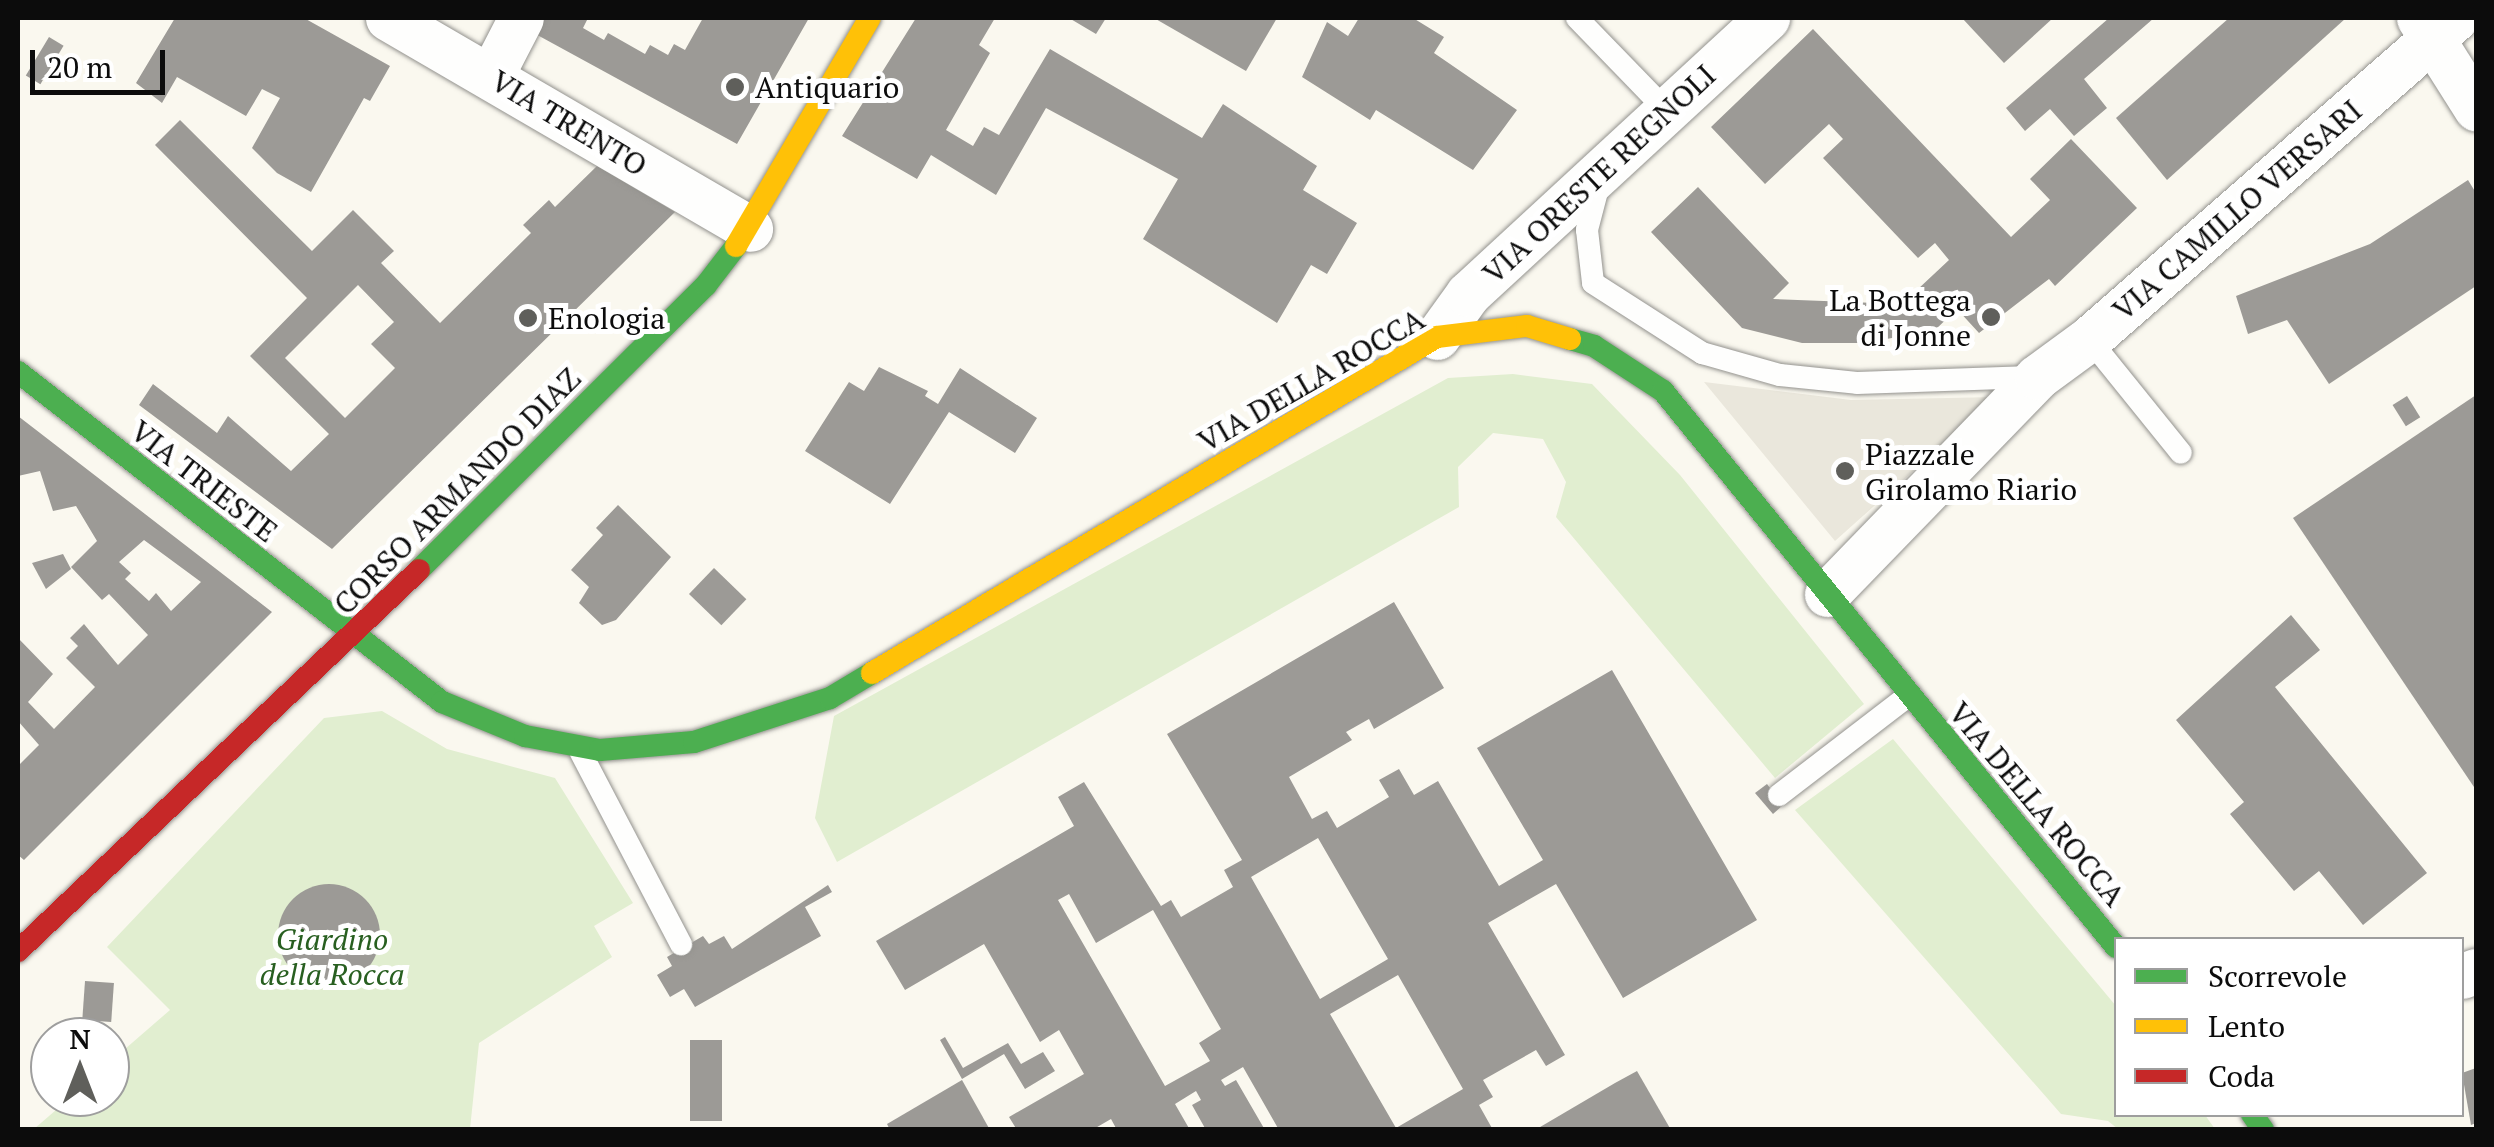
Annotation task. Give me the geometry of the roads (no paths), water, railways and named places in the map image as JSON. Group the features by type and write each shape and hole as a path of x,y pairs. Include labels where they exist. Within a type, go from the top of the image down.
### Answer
{"main road":[{"name":"CORSO ARMANDO DIAZ","path":"18,951 354,636 706,285 750,229 870,18"},
{"name":"VIA DELLA ROCCA","path":"354,636 442,702 525,736 600,750 694,742 830,698 1437,337 1527,326 1594,346 1663,391 2114,945"},
{"name":"VIA TRIESTE","path":"18,372 354,636"}],"street":[{"name":"VIA TRENTO","path":"388,18 750,229"},
{"path":"491,76 521,18"},
{"name":"VIA ORESTE REGNOLI","path":"1437,337 1468,294 1601,176 1767,18"},
{"path":"2436,25 2476,108"},
{"name":"VIA CAMILLO VERSARI","path":"2037,377 2089,339 2436,25"},
{"path":"1828,594 2037,377"}],"lane":[{"path":"1577,18 1668,112"},
{"path":"1601,176 1587,230 1593,283 1702,352 1780,375 1857,383 2037,377"},
{"path":"2089,339 2181,453"},
{"path":"1779,796 1908,696"},
{"path":"577,746 681,944"}],"place":[{"name":"Antiquario","path":"735,87"},
{"name":"La Bottega di Jonne","path":"1991,317"},
{"name":"Enologia","path":"528,318"},
{"name":"Piazzale Girolamo Riario","path":"1845,471"}],"park label":[{"name":"Giardino della Rocca","path":"332,956"}]}
